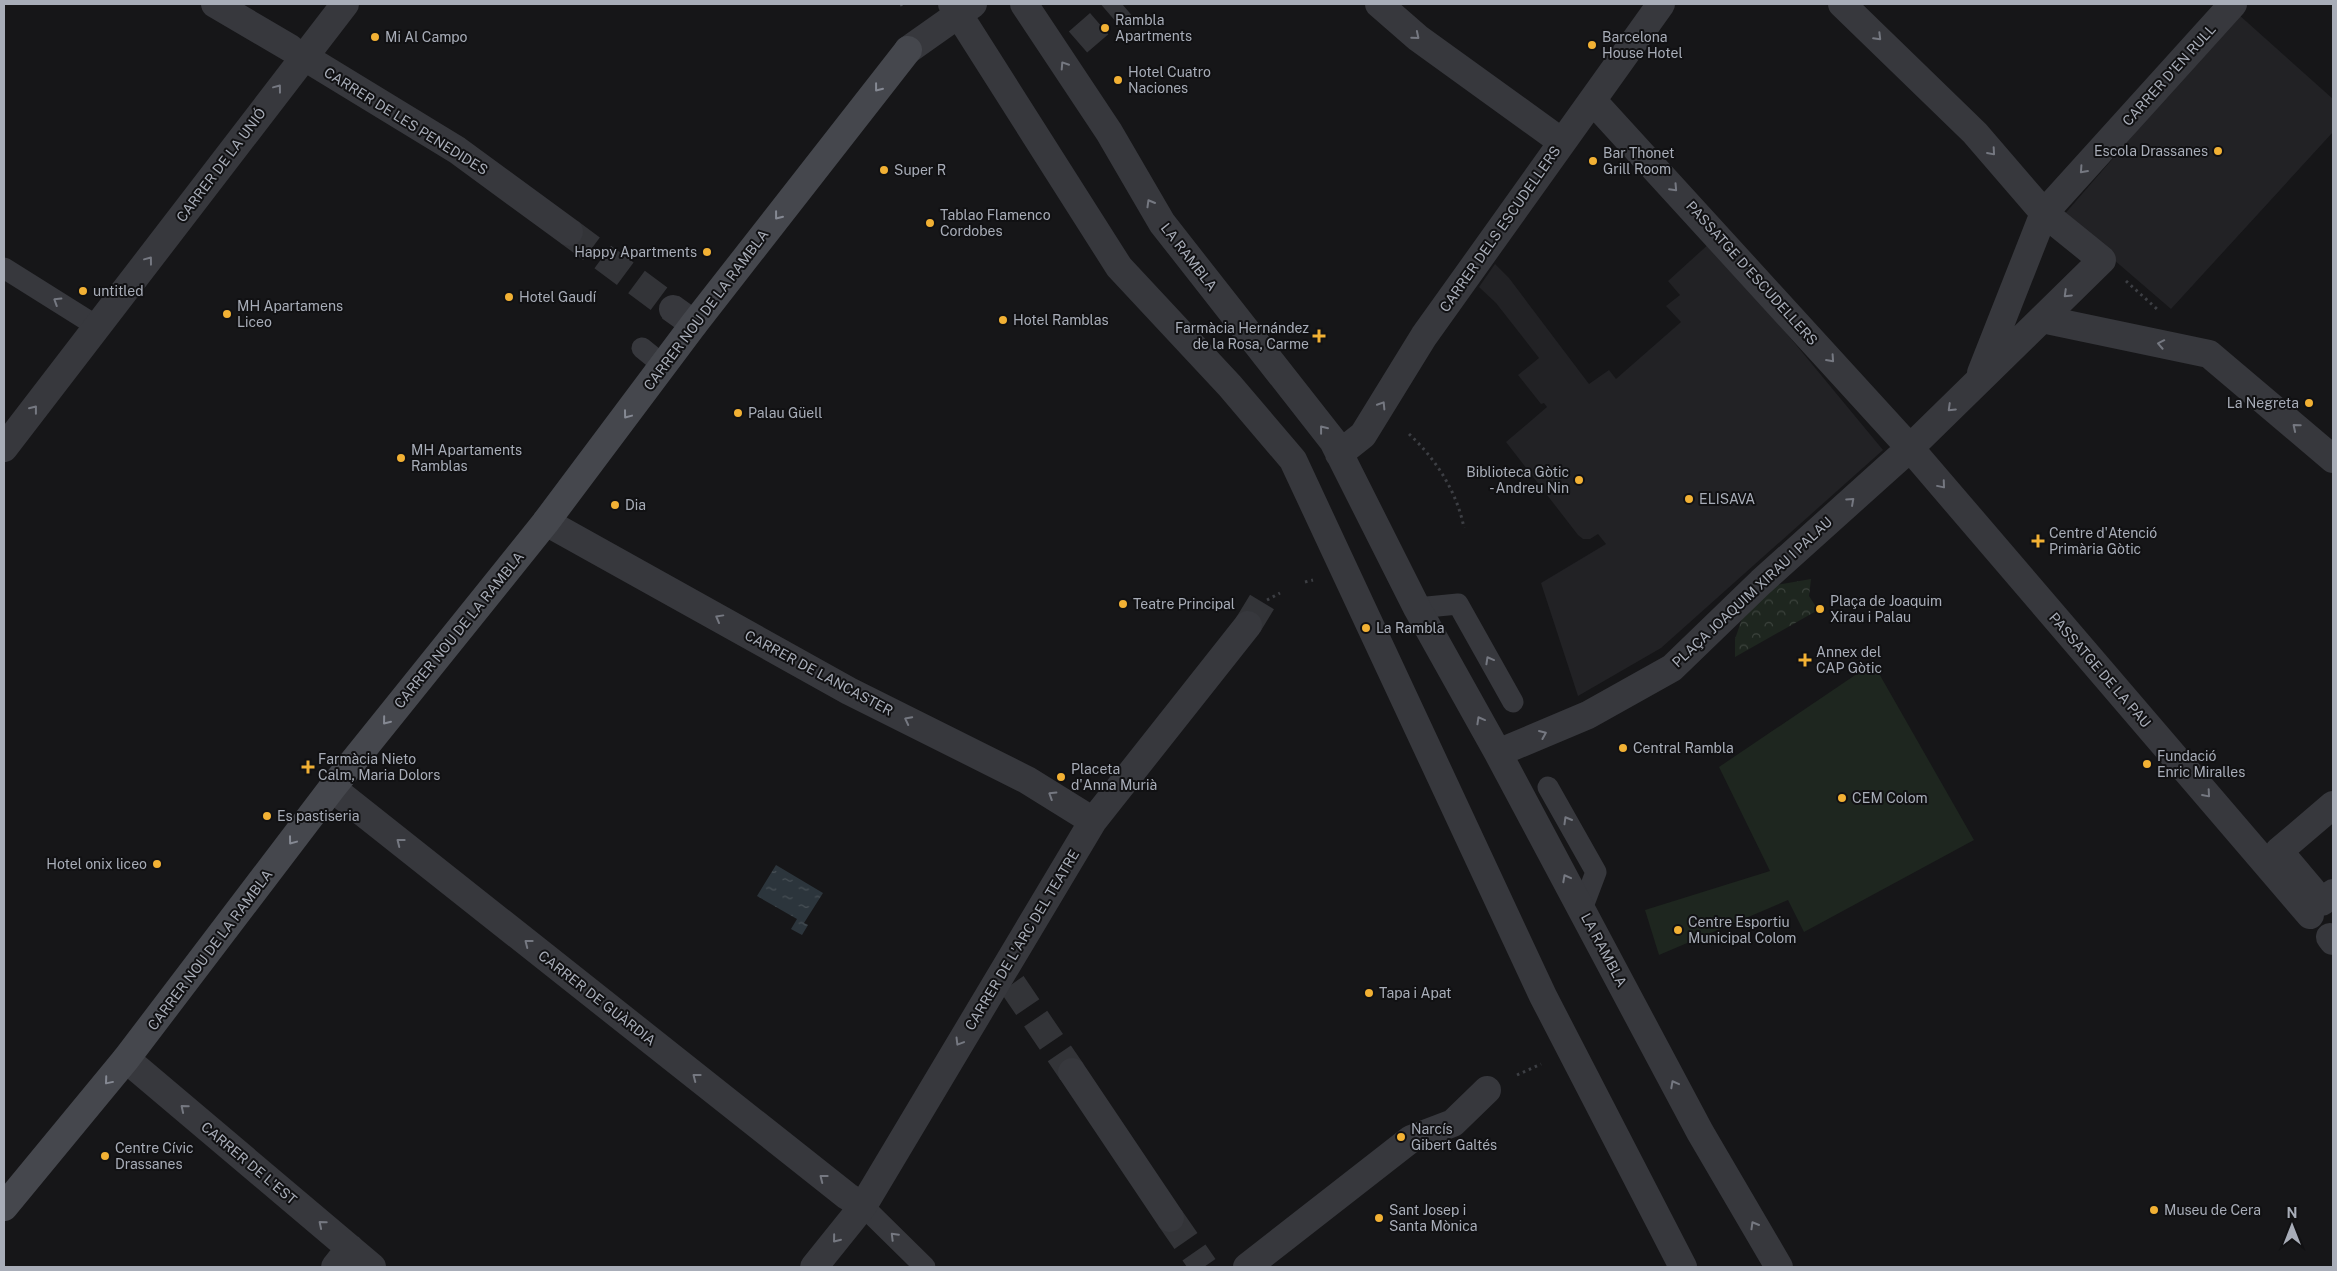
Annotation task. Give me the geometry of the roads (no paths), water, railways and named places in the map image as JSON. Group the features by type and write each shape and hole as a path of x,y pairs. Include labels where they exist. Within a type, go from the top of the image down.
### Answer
{"street":[{"path":"214,4 290,48"},
{"name":"CARRER DE LA UNIÓ","path":"4,448 345,4"},
{"name":"LA RAMBLA","path":"1024,4 1108,132 1162,223 1333,442 1417,608 1582,908 1700,1132 1779,1267"},
{"path":"1379,4 1418,38 1562,142"},
{"name":"CARRER DELS ESCUDELLERS","path":"1339,454 1364,435 1424,336 1662,4"},
{"path":"1842,4 1975,133 2044,213 1978,382"},
{"name":"CARRER D'EN RULL","path":"2044,213 2227,6"},
{"path":"961,7 1120,267 1230,386 1293,460 1542,996 1683,1267"},
{"name":"CARRER NOU DE LA RAMBLA","path":"4,1207 126,1059 332,788 546,522 664,366 683,317 908,50 961,7"},
{"name":"CARRER DE LES PENEDIDES","path":"316,64 457,150 569,232"},
{"name":"PASSATGE D'ESCUDELLERS","path":"1593,101 1910,448"},
{"name":"PLAÇA JOAQUIM XIRAU I PALAU","path":"1498,753 1588,715 1672,668 1761,582 1910,448 2102,260 2044,213"},
{"path":"2042,319 2209,354 2333,459"},
{"name":"PASSATGE DE LA PAU","path":"1910,448 2310,915"},
{"name":"CARRER DE LANCASTER","path":"546,522 849,691 1027,780 1094,821"},
{"name":"CARRER DE L'ARC DEL TEATRE","path":"814,1267 863,1206 1007,977 1094,821 1248,625"},
{"name":"CARRER DE GUÀRDIA","path":"332,788 839,1190 863,1206"},
{"path":"2264,861 2333,797"},
{"path":"2333,805 2278,851 2322,902 2333,893"},
{"name":"CARRER DE L'EST","path":"126,1059 342,1258 372,1267"},
{"path":"1072,1072 1170,1218"},
{"path":"1247,1267 1411,1139 1452,1123 1487,1090"}],"lane":[{"path":"4,268 98,327"},
{"path":"642,348 664,366"},
{"path":"1417,608 1458,604 1513,702"},
{"path":"1548,787 1596,872 1582,908"},
{"path":"863,1206 925,1267"}],"water":[{"path":"776,865 823,893 804,923 808,925 802,935 791,929 797,919 757,896"}],"tunnel":[{"path":"1078,42 1122,4"},
{"path":"569,232 673,309"},
{"path":"1248,625 1262,602"},
{"path":"1012,984 1072,1072"},
{"path":"1170,1218 1204,1267"}],"place":[{"name":"Rambla Apartments","path":"1105,28"},
{"name":"Mi Al Campo","path":"375,37"},
{"name":"Barcelona House Hotel","path":"1592,45"},
{"name":"Hotel Cuatro Naciones","path":"1118,80"},
{"name":"Escola Drassanes","path":"2218,151"},
{"name":"Bar Thonet Grill Room","path":"1593,161"},
{"name":"Super R","path":"884,170"},
{"name":"Tablao Flamenco Cordobes","path":"930,223"},
{"name":"Happy Apartments","path":"707,252"},
{"name":"untitled","path":"83,291"},
{"name":"Hotel Gaudí","path":"509,297"},
{"name":"MH Apartamens Liceo","path":"227,314"},
{"name":"Hotel Ramblas","path":"1003,320"},
{"name":"Farmàcia Hernández de la Rosa, Carme","path":"1319,336"},
{"name":"La Negreta","path":"2309,403"},
{"name":"Palau Güell","path":"738,413"},
{"name":"MH Apartaments Ramblas","path":"401,458"},
{"name":"Biblioteca Gòtic - Andreu Nin","path":"1579,480"},
{"name":"ELISAVA","path":"1689,499"},
{"name":"Dia","path":"615,505"},
{"name":"Centre d'Atenció Primària Gòtic","path":"2038,541"},
{"name":"Teatre Principal","path":"1123,604"},
{"name":"Plaça de Joaquim Xirau i Palau","path":"1820,609"},
{"name":"La Rambla","path":"1366,628"},
{"name":"Annex del CAP Gòtic","path":"1805,660"},
{"name":"Central Rambla","path":"1623,748"},
{"name":"Fundació Enric Miralles","path":"2147,764"},
{"name":"Farmàcia Nieto Calm, Maria Dolors","path":"308,767"},
{"name":"Placeta d'Anna Murià","path":"1061,777"},
{"name":"CEM Colom","path":"1842,798"},
{"name":"Es pastiseria","path":"267,816"},
{"name":"Hotel onix liceo","path":"157,864"},
{"name":"Centre Esportiu Municipal Colom","path":"1678,930"},
{"name":"Tapa i Apat","path":"1369,993"},
{"name":"Narcís Gibert Galtés","path":"1401,1137"},
{"name":"Centre Cívic Drassanes","path":"105,1156"},
{"name":"Museu de Cera","path":"2154,1210"},
{"name":"Sant Josep i Santa Mònica","path":"1379,1218"}]}
